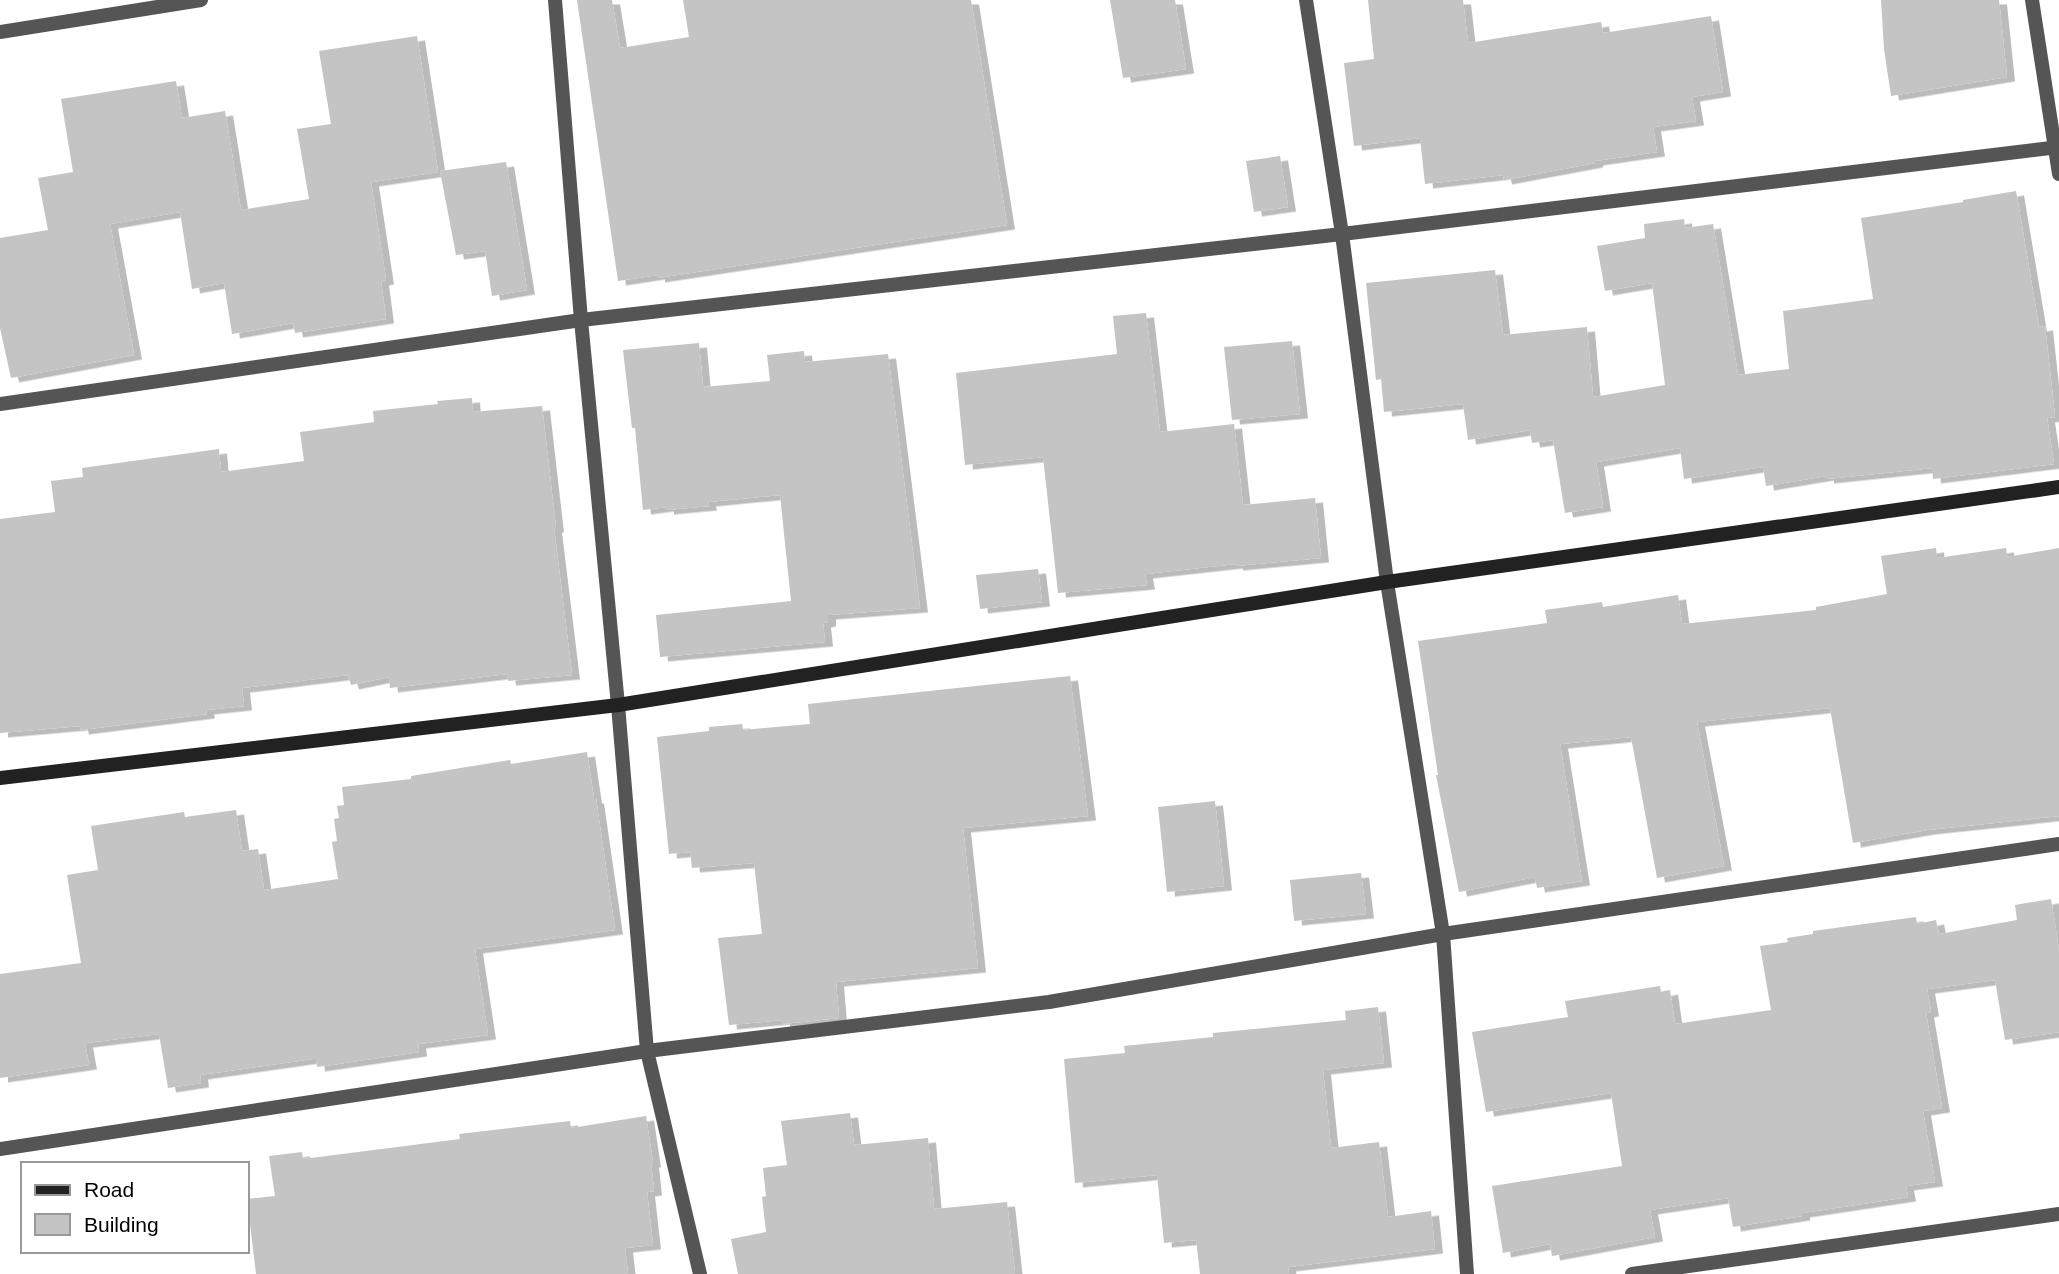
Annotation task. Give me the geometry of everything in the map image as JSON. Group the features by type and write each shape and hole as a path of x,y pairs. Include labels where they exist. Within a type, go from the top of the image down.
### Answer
{"street":[{"path":"0,32 201,0"},
{"path":"555,0 647,1051 700,1274"},
{"path":"1306,0 1342,234 1387,582 1443,934 1467,1274"},
{"path":"2032,0 2057,147 2059,174"},
{"path":"0,404 581,320 1342,234 2057,147"},
{"path":"0,778 618,705 1387,582 2059,487"},
{"path":"0,1149 647,1051 1049,1002 1443,934 2059,844"},
{"path":"1632,1274 2059,1214"}],"building":[{"path":"577,0 612,0 620,48 689,37 683,0 971,0 1007,225 657,278 657,275 618,281"},
{"path":"1110,0 1175,0 1186,69 1123,78"},
{"path":"1368,0 1463,0 1468,43 1601,22 1603,33 1711,16 1723,92 1692,97 1696,121 1653,127 1657,152 1595,161 1504,180 1503,175 1425,184 1420,138 1354,146 1344,63 1374,59"},
{"path":"1881,0 1999,0 2007,77 1891,96"},
{"path":"417,36 438,172 371,182 386,280 381,281 386,319 295,333 293,323 232,334 224,283 192,289 180,212 110,224 134,355 11,378 0,328 0,238 48,230 38,178 73,172 61,99 176,81 182,118 225,111 241,210 309,199 297,129 331,124 319,51"},
{"path":"1280,156 1288,207 1254,212 1246,161"},
{"path":"506,162 527,290 492,296 485,251 456,255 440,171"},
{"path":"2016,191 2039,327 2045,326 2055,417 2047,418 2054,464 1933,479 1932,468 1826,479 1826,476 1766,486 1763,467 1684,479 1680,448 1596,462 1603,507 1565,513 1553,440 1532,443 1530,430 1468,440 1463,404 1384,412 1381,379 1376,380 1366,283 1495,270 1503,335 1587,327 1593,397 1665,385 1652,283 1605,291 1597,246 1645,238 1644,224 1684,219 1685,228 1713,224 1738,375 1789,369 1783,311 1873,299 1861,218"},
{"path":"1146,313 1160,432 1234,424 1243,505 1315,498 1321,558 1145,574 1147,585 1058,593 1043,457 965,465 956,373 1117,354 1113,316"},
{"path":"1292,341 1300,414 1232,420 1224,347"},
{"path":"699,343 703,387 770,381 767,355 804,351 805,362 888,354 920,608 828,615 828,622 823,623 825,642 660,657 656,615 791,601 780,495 708,502 709,506 643,510 635,428 632,428 623,350"},
{"path":"472,398 473,412 542,406 572,675 508,681 507,674 390,688 389,677 351,685 348,675 242,688 244,706 206,710 207,714 81,730 80,726 0,733 0,519 55,512 51,481 83,477 82,468 219,449 221,472 304,461 300,432 374,422 373,411"},
{"path":"1936,548 1937,558 2006,548 2007,557 2059,548 2059,816 1927,830 1853,843 1830,708 1697,722 1724,866 1657,878 1631,737 1560,744 1582,881 1537,888 1535,877 1459,892 1436,775 1418,641 1547,623 1545,610 1602,602 1603,607 1678,595 1682,624 1816,610 1816,607 1887,594 1881,556"},
{"path":"1038,569 1042,602 980,609 976,575"},
{"path":"1070,676 1088,816 963,828 978,968 836,982 839,1018 782,1024 782,1020 729,1025 718,938 762,934 754,863 692,868 690,852 669,854 657,737 742,724 743,730 810,724 808,704"},
{"path":"587,752 615,930 475,949 488,1035 418,1044 419,1052 317,1067 316,1059 312,1059 200,1075 201,1083 168,1088 159,1034 85,1043 89,1065 0,1078 0,974 81,963 67,875 98,870 91,826 184,812 185,817 236,810 242,851 258,849 264,890 338,879 332,842 337,841 334,819 339,818 337,806 344,805 342,787 411,779 411,776 510,760 511,764"},
{"path":"1215,801 1224,886 1167,892 1158,807"},
{"path":"1361,873 1366,914 1294,921 1290,880"},
{"path":"2051,899 2059,950 2059,1032 2005,1040 1995,980 1927,989 1931,1012 1926,1013 1942,1108 1923,1111 1935,1182 1906,1186 1908,1197 1802,1213 1802,1216 1733,1227 1728,1198 1650,1210 1655,1237 1552,1256 1550,1244 1503,1253 1492,1186 1622,1166 1611,1093 1486,1112 1472,1032 1568,1017 1565,1001 1660,986 1661,992 1670,990 1675,1024 1771,1010 1760,946 1788,942 1787,938 1813,934 1813,931 1916,917 1917,924 1936,920 1939,934 2017,920 2015,905"},
{"path":"1378,1007 1384,1063 1323,1070 1331,1148 1379,1142 1388,1217 1431,1211 1435,1249 1288,1267 1289,1274 1200,1274 1196,1240 1164,1243 1157,1175 1075,1183 1064,1059 1125,1053 1124,1046 1213,1037 1213,1033 1346,1020 1345,1011"},
{"path":"850,1113 854,1145 928,1138 934,1209 1007,1202 1015,1274 738,1274 731,1239 766,1232 762,1197 766,1196 763,1168 787,1165 781,1121"},
{"path":"646,1116 653,1163 654,1191 647,1192 653,1245 625,1248 628,1274 256,1274 248,1199 275,1196 269,1156 302,1152 303,1159 460,1139 459,1134 570,1121 571,1128"}]}
